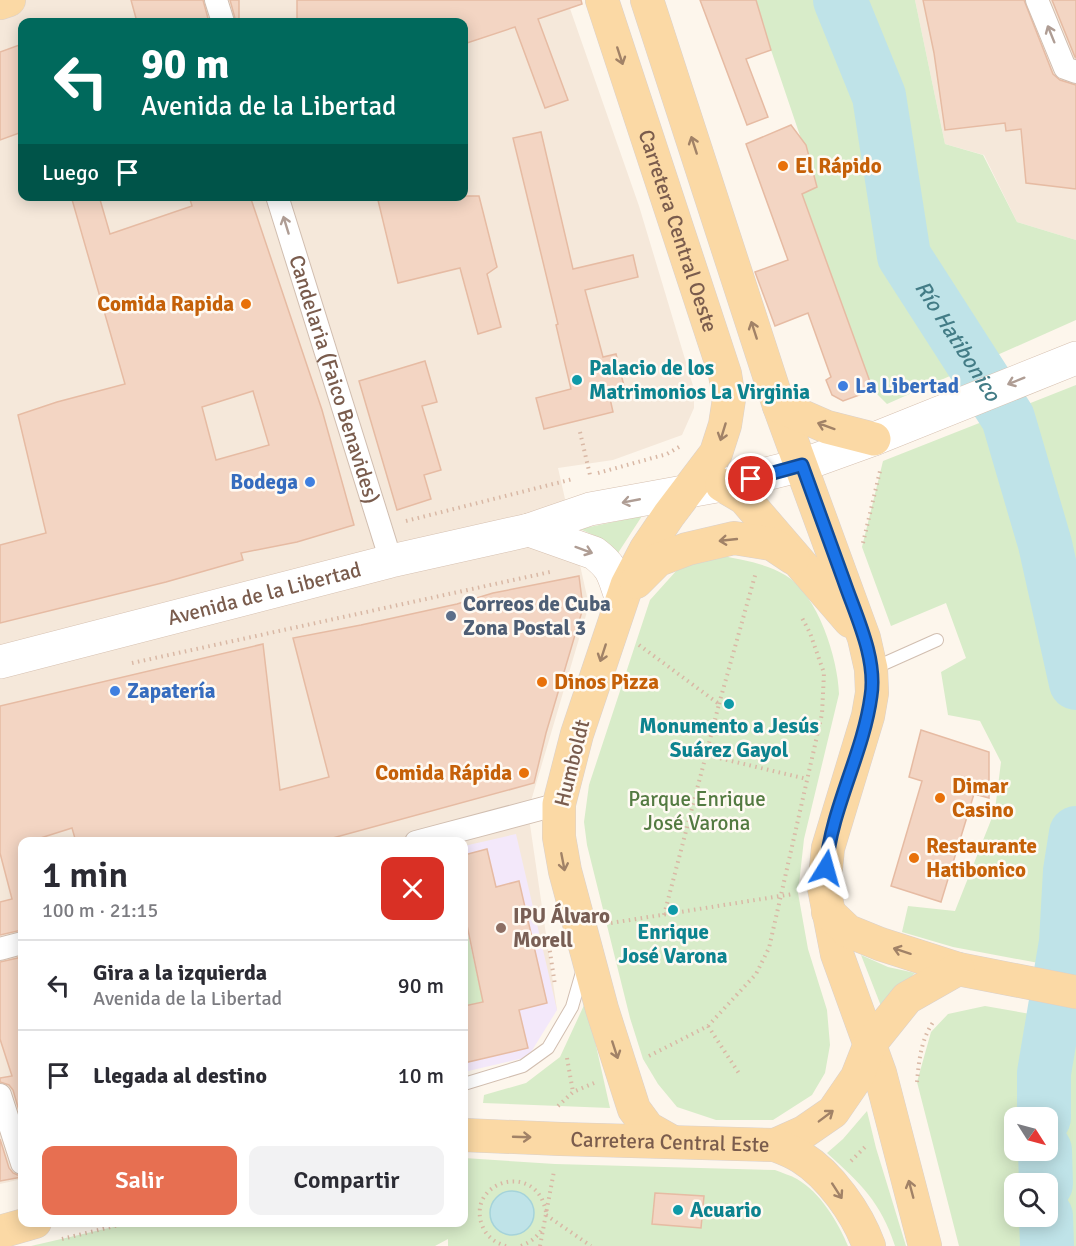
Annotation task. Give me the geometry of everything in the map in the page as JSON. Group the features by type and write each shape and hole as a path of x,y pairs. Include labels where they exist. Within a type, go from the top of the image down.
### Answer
{"main road":[{"path":"0,3 9,0"},
{"name":"Carretera Central Oeste","path":"602,0 725,374 729,399 725,425 716,453 689,490"},
{"name":"Carretera Central Oeste","path":"647,0 779,406 802,465"},
{"name":"Avenida de la Libertad","path":"0,663 390,561 529,530 590,509 722,485 802,465 884,435 1074,357"},
{"path":"779,406 827,427 884,435"},
{"path":"802,465 867,654 872,693 868,716 828,848 826,900 837,954 880,1073 925,1246"},
{"path":"722,485 744,498 802,564 867,654"},
{"name":"Humboldt","path":"671,1141 648,1128 634,1109 635,1064 602,1009 565,870 559,837 560,804 577,734 621,597 646,549 689,490"},
{"path":"529,530 594,553 610,566 621,597 658,560 687,549 734,538 772,544 802,564"},
{"path":"826,900 848,931 880,944 958,969 1076,992"},
{"name":"Carretera Central Este","path":"468,1136 555,1151 671,1141 775,1145 804,1132 833,1112 857,1077 870,1044 908,998 958,969"},
{"path":"775,1145 800,1156 830,1180 864,1233 869,1246"},
{"path":"0,1232 46,1231"}],"street":[{"path":"216,0 222,18"},
{"path":"1037,0 1070,70"},
{"name":"Candelaria (Faico Benavides)","path":"279,201 390,561"},
{"path":"435,837 560,804"},
{"path":"0,949 18,944"},
{"path":"0,1095 18,1151"}],"lane":[{"path":"867,654 937,640"},
{"path":"468,1083 523,1066 548,1048 572,1007 584,941"}],"path":[{"path":"580,432 590,475"},
{"path":"664,915 758,563"},
{"path":"124,665 557,571"},
{"path":"521,1246 530,1242 544,1226 555,1151 558,1106 573,1092 635,1064 708,1026 756,974 769,948 822,714 824,673 810,633 797,608"},
{"path":"636,643 719,704"},
{"path":"706,755 807,779"},
{"path":"584,941 664,915 781,897 826,900"},
{"path":"546,927 573,1092"},
{"path":"918,1088 920,1053 927,1030 937,1017"},
{"path":"708,1026 740,1075"},
{"path":"635,1064 644,1046"},
{"path":"506,1246 494,1244 486,1234 480,1215 484,1197 499,1184 510,1181 532,1186 544,1204 546,1215 540,1246"},
{"path":"546,1215 591,1246"},
{"path":"46,1231 84,1227"}],"shaded area":[{"path":"0,0 567,0 639,206 694,389 694,408 682,435 613,460 558,468 589,605 528,811 557,1010 468,1069 468,837 18,837 18,1180 0,1184"},
{"path":"915,0 1076,0 1076,240 1017,222 984,155 945,144"},
{"name":"IPU Álvaro Morell","path":"516,834 557,1010 528,1057 468,1071 468,845"}],"green space":[{"path":"726,0 915,0 945,144 983,155 1017,222 1076,240 1076,320 887,404 873,390 802,194 817,186 760,14"},
{"path":"1076,385 1076,970 953,947 902,932 908,906 955,911 995,810 1001,762 980,721 948,715 941,672 966,658 946,603 891,626 862,547 883,461"},
{"path":"642,516 618,553 602,539 580,529"},
{"name":"Parque Enrique José Varona","path":"719,555 753,562 785,575 797,584 824,628 838,680 839,694 804,839 798,893 808,949 827,1010 830,1045 825,1073 812,1095 773,1120 716,1120 677,1107 658,1084 643,1059 630,1018 587,845 584,822 589,785 650,600 677,570"},
{"path":"468,935 483,1002 468,1005"},
{"path":"861,955 888,967 915,973 881,1006"},
{"path":"586,1001 610,1108 483,1103 484,1095 526,1083 560,1057"},
{"path":"985,1006 1076,1022 1076,1246 959,1246 917,1082 931,1032 948,1014"},
{"path":"867,1111 906,1246 895,1246 883,1217 868,1194 827,1153 843,1139"},
{"path":"468,1158 555,1164 775,1170 797,1179 821,1200 834,1218 848,1246 448,1246 448,1239 435,1246 31,1246 113,1227 468,1227"}],"water":[{"path":"512,1191 521,1192 528,1197 533,1204 533,1222 528,1229 521,1234 512,1235 503,1234 496,1229 491,1222 490,1213 491,1204 496,1197 503,1192"}],"building":[{"path":"131,0 203,0 208,18 136,18"},
{"path":"230,0 239,0 239,18 235,18"},
{"path":"297,0 581,0 582,4 538,19 568,100 545,108 515,27 468,43 468,18 297,18"},
{"path":"700,0 756,0 771,50 746,59 768,117 747,125"},
{"path":"923,0 1024,0 1053,74 1060,80 1076,85 1076,189 1026,183 1021,129 1006,131 1005,123 945,130 934,53"},
{"path":"1052,0 1076,0 1076,58 1075,57"},
{"path":"18,45 18,133 0,140 0,52"},
{"path":"791,125 806,145 817,187 802,194 873,390 843,401 832,395 826,380 831,377 808,313 775,326 755,272 788,260 746,144"},
{"path":"541,132 573,269 633,255 638,277 585,290 603,357 616,354 625,390 609,394 613,412 544,429 536,398 571,389 556,325 558,324 513,138"},
{"path":"468,196 479,196 497,267 487,274 501,327 478,334 460,268 398,283 378,201 468,201"},
{"path":"72,201 100,201 110,234 192,206 190,201 252,201 322,410 354,525 297,542 241,553 243,560 166,582 0,623 0,545 46,533 18,415 125,384","holes":["253,391 269,445 216,460 202,407"]},
{"path":"425,361 437,402 422,406 441,470 424,475 431,499 397,510 359,381"},
{"path":"579,576 583,608 546,733 534,783 336,837 75,837 72,828 44,837 18,837 18,931 0,935 0,902 12,899 0,853 0,706 263,644 280,790 329,777 293,638 457,604 493,593"},
{"path":"921,730 989,752 989,798 974,794 941,902 891,886 922,781 909,777"},
{"name":"IPU Álvaro Morell","path":"487,849 496,887 519,881 547,1003 519,1010 528,1048 468,1062 468,1005 483,1002 468,930 468,854"},
{"path":"18,958 18,1107 13,1090 9,1085 0,1082 0,1078 12,1076 0,1039 0,962"},
{"path":"0,1139 9,1168 18,1178 0,1181"},
{"name":"Acuario","path":"655,1193 704,1196 701,1228 652,1224"}],"waterway":[{"name":"Río Hatibonico","path":"840,0 879,96 904,256 1008,418 1045,544 1076,683"},
{"name":"Río Hatibonico","path":"1044,1107 1044,1073 1066,942 1070,871 1076,833"},
{"name":"Río Hatibonico","path":"1045,1161 1046,1173"},
{"name":"Río Hatibonico","path":"1046,1227 1047,1246"}],"place":[{"name":"El Rápido","path":"783,166"},
{"name":"Comida Rapida","path":"246,304"},
{"name":"Palacio de los Matrimonios La Virginia","path":"577,380"},
{"name":"La Libertad","path":"843,386"},
{"name":"Bodega","path":"310,482"},
{"name":"Correos de Cuba Zona Postal 3","path":"451,616"},
{"name":"Dinos Pizza","path":"542,682"},
{"name":"Zapatería","path":"115,691"},
{"name":"Monumento a Jesús Suárez Gayol","path":"729,704"},
{"name":"Comida Rápida","path":"524,773"},
{"name":"Dimar Casino","path":"940,798"},
{"name":"Restaurante Hatibonico","path":"914,858"},
{"name":"Enrique José Varona","path":"673,910"},
{"name":"IPU Álvaro Morell","path":"501,928"},
{"name":"Acuario","path":"678,1210"}],"route":[{"path":"751,479 802,465 864,639 871,669 872,693 868,716 838,811 828,848 826,868"}]}
